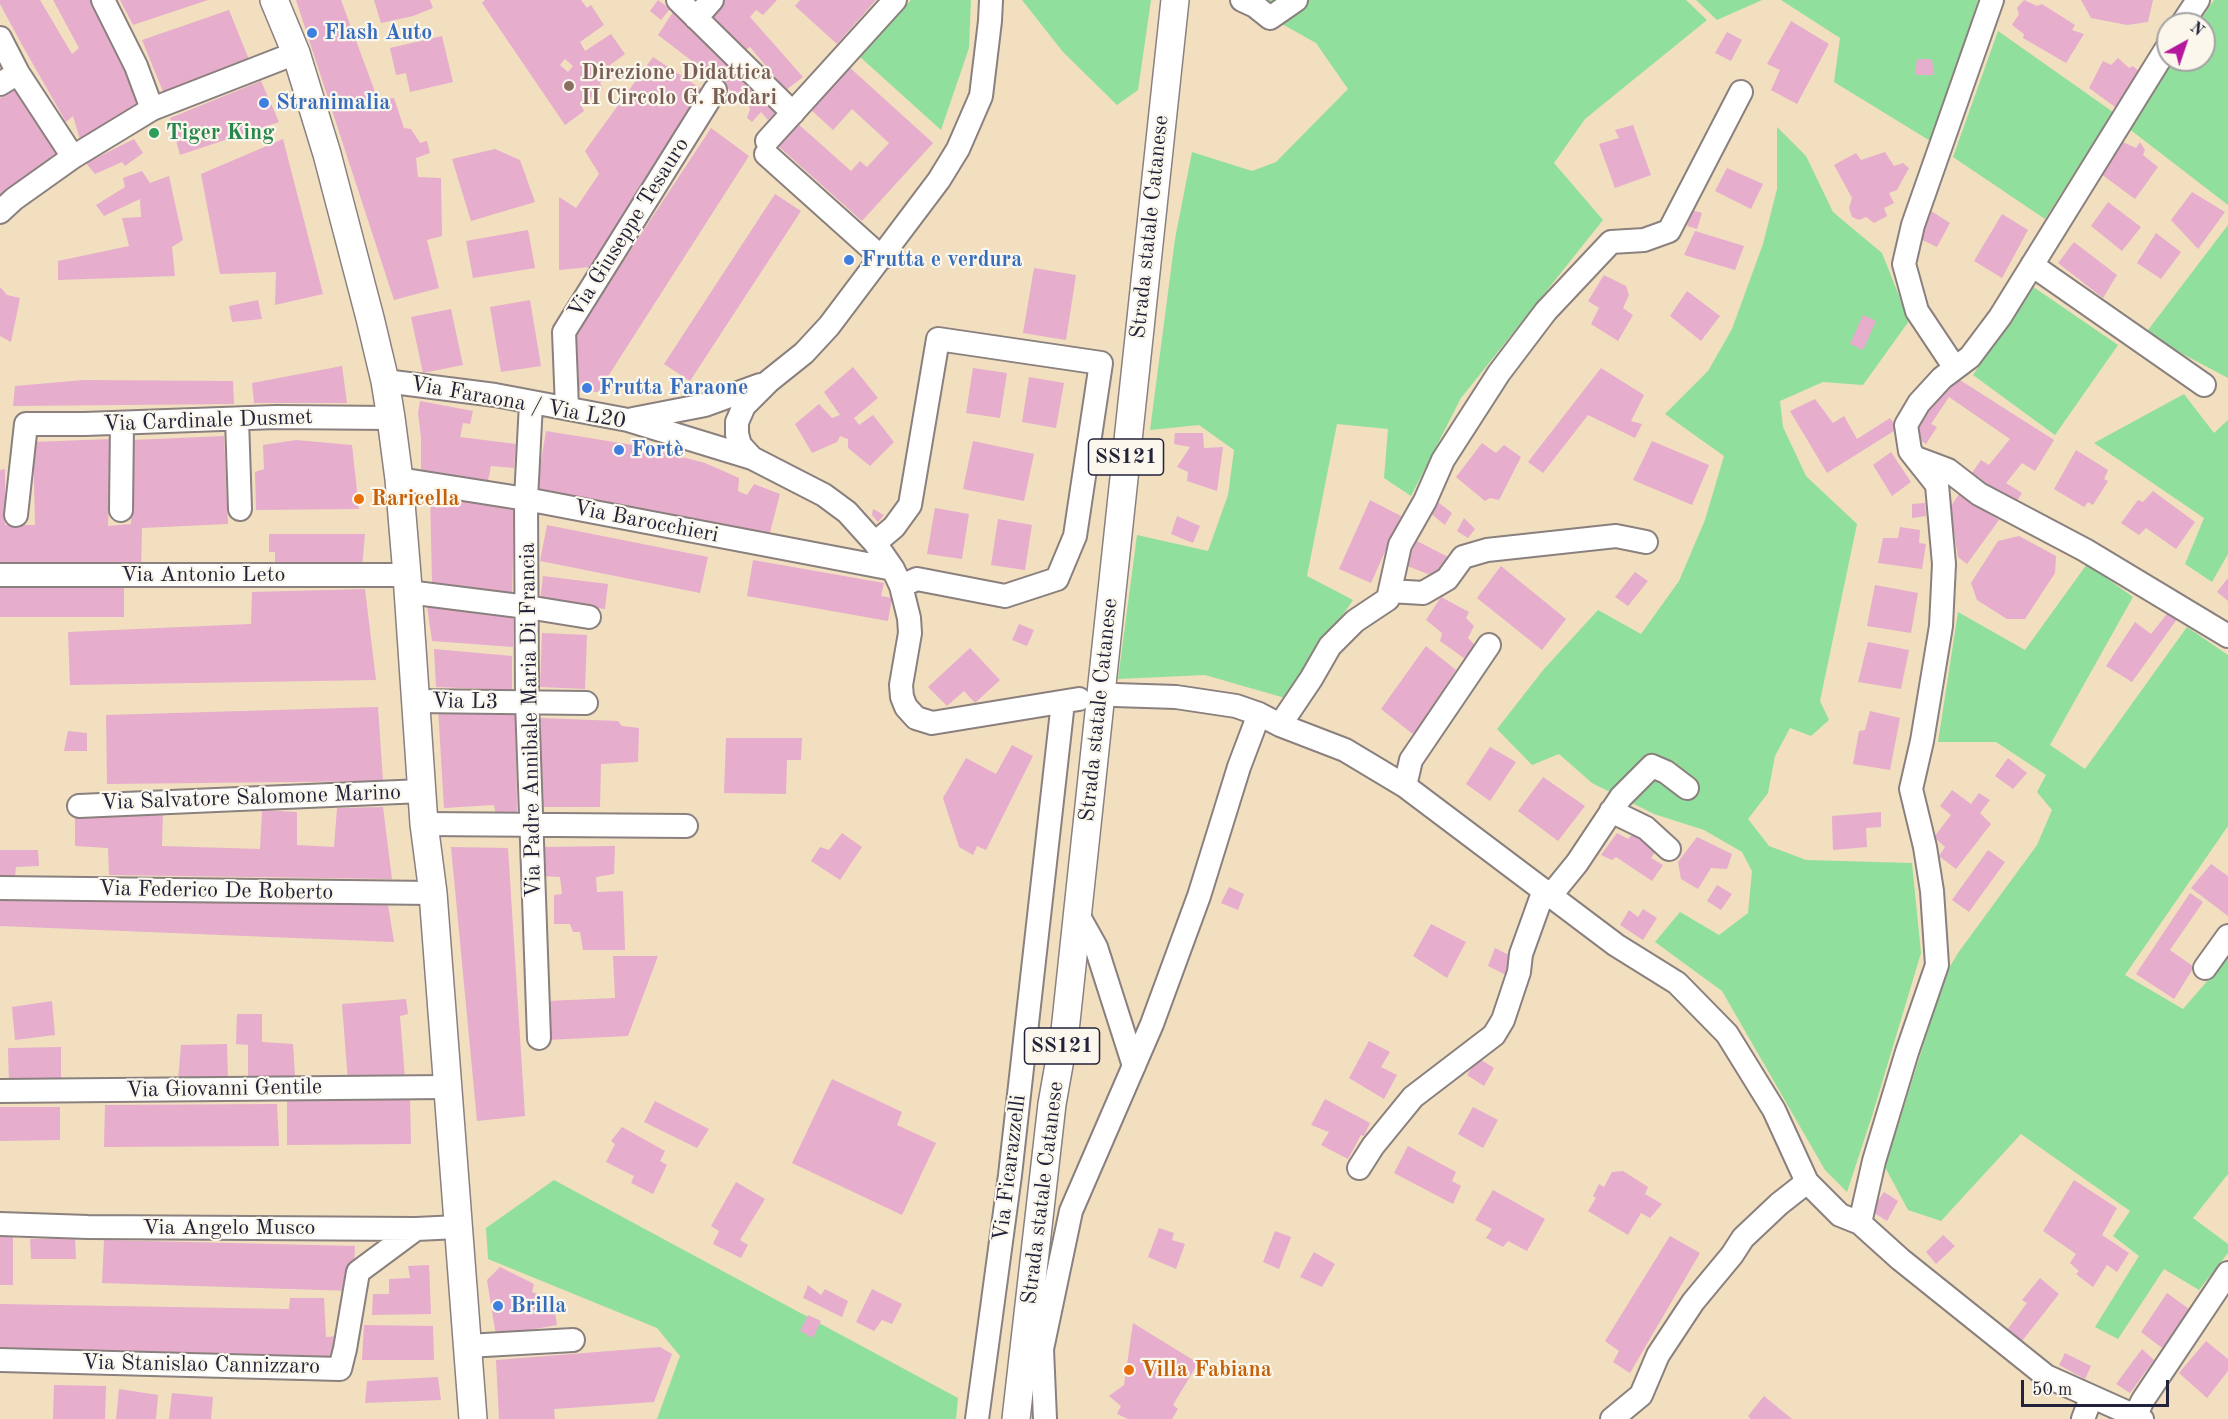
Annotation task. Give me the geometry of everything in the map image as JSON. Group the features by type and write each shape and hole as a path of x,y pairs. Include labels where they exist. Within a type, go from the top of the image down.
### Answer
{"main road":[{"path":"274,0 296,53 327,154 385,381 391,418 399,479 424,824 433,893 473,1419"},
{"name":"Strada statale Catanese","path":"1016,1419 1052,1104 1065,1031 1175,0"}],"street":[{"path":"103,0 136,66 152,109"},
{"path":"678,0 793,112"},
{"path":"696,18 712,0"},
{"path":"882,258 766,147 793,112 895,0"},
{"path":"707,443 720,438 737,422 744,406 823,333 882,258 948,186 958,149 981,96 991,0"},
{"path":"1236,3 1255,6 1270,18 1296,0"},
{"path":"1955,368 1917,312 1904,264 1921,203 1992,0"},
{"path":"0,38 9,78 73,157"},
{"path":"0,212 14,199 73,157 152,109 296,53"},
{"path":"1860,1223 1877,1150 1937,965 1930,880 1925,847 1911,789 1922,741 1941,626 1944,564 1937,485 1910,451 1906,425 1919,403 1942,378 1970,357 2000,317 2156,65"},
{"name":"Via Giuseppe Tesauro","path":"567,408 564,332 716,90"},
{"path":"1280,725 1330,646 1354,621 1388,599 1400,545 1425,501 1443,460 1499,373 1546,311 1611,242 1644,240 1669,231 1741,92"},
{"path":"2032,266 2205,385"},
{"path":"875,543 894,527 910,505 938,339 1101,363 1075,536 1057,579 1005,596 897,577"},
{"name":"Via Faraona / Via L20","path":"385,381 495,395 628,420 752,458 824,495 847,512 875,543 897,577 909,618 910,633 901,685 902,697 906,707 916,718 932,723 1071,700"},
{"path":"628,420 724,399 770,381"},
{"path":"724,399 734,408 740,445 752,458"},
{"name":"Via Padre Annibale Maria Di Francia","path":"531,402 526,499 527,702 539,1038"},
{"name":"Via Cardinale Dusmet","path":"16,515 26,424 391,418"},
{"path":"237,419 240,509"},
{"path":"121,510 122,423"},
{"path":"1915,457 1948,470 1979,494 2085,550 2228,636"},
{"name":"Via Barocchieri","path":"399,479 526,499 897,577"},
{"path":"1389,591 1423,593 1447,579 1463,557 1487,550 1616,536 1646,542"},
{"name":"Via Antonio Leto","path":"0,575 407,583 589,617"},
{"path":"1405,786 1411,760 1489,645"},
{"path":"1115,695 1176,696 1236,706 1346,750 1405,786 1616,945 1677,983 1727,1034 1774,1110 1807,1182 1840,1215 1860,1223 1900,1259 2046,1376 2139,1418 2143,1400 2228,1273"},
{"name":"Via Ficarazzelli","path":"977,1419 1071,700"},
{"name":"Via L3","path":"415,701 586,703"},
{"path":"1045,1419 1042,1349 1071,1212 1134,1066 1199,896 1239,767 1259,714"},
{"path":"1359,1168 1373,1146 1413,1097 1494,1035 1503,1020 1519,972 1521,954 1548,892 1577,863 1621,797 1652,766 1666,772 1687,788"},
{"name":"Via Salvatore Salomone Marino","path":"79,806 422,791"},
{"path":"1611,812 1646,828 1669,849"},
{"path":"424,824 686,826"},
{"name":"Via Federico De Roberto","path":"0,888 433,893"},
{"path":"1077,914 1096,947 1134,1066"},
{"path":"2205,968 2228,936"},
{"name":"Via Giovanni Gentile","path":"0,1091 447,1087"},
{"path":"1010,1175 1043,1179"},
{"path":"1612,1419 1641,1395 1658,1355 1693,1302 1727,1262 1743,1238 1779,1203 1807,1182"},
{"name":"Via Angelo Musco","path":"0,1224 416,1229 458,1227"},
{"name":"Via Stanislao Cannizzaro","path":"0,1360 340,1369 358,1272 416,1229"},
{"path":"467,1346 573,1340"},
{"path":"2083,1419 2091,1398"}],"green space":[{"path":"911,0 971,0 969,48 941,130 859,56"},
{"path":"1022,0 1151,0 1138,90 1117,105 1063,52"},
{"path":"1239,0 1686,0 1707,20 1585,119 1554,163 1603,220 1461,398 1411,496 1384,478 1388,429 1337,424 1307,576 1353,600 1285,698 1205,675 1118,679 1137,535 1208,551 1228,495 1234,450 1199,425 1150,430 1175,239 1192,152 1252,171 1276,162 1348,89 1316,43"},
{"path":"1696,0 1762,0 1717,20"},
{"path":"1781,0 1978,0 1932,142 1834,82 1840,38"},
{"path":"2214,0 2228,0 2228,205 2128,128 2166,72 2216,72 2216,12 2206,12"},
{"path":"1998,31 2113,112 2045,219 1953,157"},
{"path":"1777,127 1806,156 1833,212 1882,253 1909,321 1863,385 1823,382 1780,401 1783,427 1806,476 1857,524 1820,701 1829,720 1811,736 1790,728 1775,756 1768,793 1748,819 1769,846 1806,860 1912,863 1921,953 1847,1192 1825,1170 1722,991 1655,942 1680,912 1719,935 1748,913 1752,871 1742,852 1704,830 1654,814 1592,783 1559,754 1532,765 1497,729 1544,669 1598,610 1641,634 1679,581 1705,520 1724,456 1665,414 1708,371 1732,329 1763,244 1777,189"},
{"path":"2228,225 2228,378 2145,334"},
{"path":"2032,286 2118,345 2055,435 1973,375"},
{"path":"2184,394 2214,433 2228,420 2228,554 2212,582 2185,564 2204,518 2094,443"},
{"path":"2087,564 2133,597 2050,745 2085,769 2187,627 2228,655 2228,826 2125,975 2183,1009 2228,957 2228,1174 2193,1218 2228,1244 2228,1253 2199,1290 2164,1269 2118,1339 2095,1327 2139,1256 2113,1236 2130,1211 2021,1134 1941,1221 1908,1210 1885,1167 1946,973 1958,953 2037,845 2052,810 2037,792 2046,775 1996,742 1938,742 1958,612 2025,650"},
{"path":"554,1180 958,1398 956,1419 657,1419 680,1356 657,1328 488,1259 486,1228"}],"building":[{"path":"0,0 40,0 72,54 79,48 53,0 95,0 122,48 139,108 81,143 73,116 66,122 21,43"},
{"path":"120,0 208,0 133,25"},
{"path":"296,0 341,0 378,100 394,98 404,128 411,129 420,143 427,141 430,153 416,158 418,177 441,178 442,236 427,240 439,288 394,300"},
{"path":"374,0 430,0 433,8 413,16 381,23"},
{"path":"485,0 581,0 587,8 591,5 604,25 580,42 585,51 611,34 625,54 610,65 616,72 600,83 603,89 581,105 584,111 565,125 482,3","holes":["565,59 573,66 568,72 560,65"]},
{"path":"658,0 670,9 661,20 650,11"},
{"path":"725,0 777,0 763,15 756,10 750,17 803,77 786,90 750,47 740,54 712,15"},
{"path":"800,0 876,0 837,44 795,6"},
{"path":"2024,0 2037,6 2042,4 2075,25 2072,30 2084,34 2066,63 2023,38 2024,34 2012,25 2019,14 2017,8"},
{"path":"2081,0 2153,0 2148,22 2127,25 2091,18"},
{"path":"229,10 250,62 164,94 142,40"},
{"path":"673,12 781,106 768,120 761,112 752,122 747,118 750,109 742,92 735,94 658,35"},
{"path":"1791,21 1829,44 1797,104 1771,90 1780,70 1767,64"},
{"path":"1727,32 1742,40 1731,61 1715,53"},
{"path":"442,36 453,82 410,92 406,73 396,75 390,48"},
{"path":"653,57 703,90 590,267 559,270 559,197 576,208 599,174 585,151"},
{"path":"2118,58 2129,68 2133,66 2140,72 2118,109 2089,88 2103,61 2111,65"},
{"path":"1917,59 1932,59 1934,75 1915,75"},
{"path":"848,66 933,143 862,221 776,144 796,122 851,171 860,161 867,167 889,143 852,109 833,130 809,108"},
{"path":"261,81 279,122 180,155 170,118"},
{"path":"19,87 61,158 0,201 0,98"},
{"path":"1633,125 1651,175 1615,188 1599,144 1619,138 1615,130"},
{"path":"711,128 749,156 598,392 578,391 572,339"},
{"path":"134,139 143,153 125,166 122,162 95,174 86,163"},
{"path":"283,139 323,294 275,305 276,272 220,274 201,174"},
{"path":"2123,142 2136,148 2140,142 2145,150 2143,155 2158,167 2135,199 2101,174"},
{"path":"495,149 520,160 535,202 471,221 452,159"},
{"path":"1885,152 1894,166 1903,163 1909,168 1897,190 1889,193 1894,203 1884,208 1887,216 1874,223 1866,217 1859,220 1852,217 1849,208 1852,198 1834,165 1856,153 1861,160"},
{"path":"1727,168 1763,184 1751,209 1715,191"},
{"path":"142,171 150,183 169,176 183,240 172,247 175,276 58,280 58,261 129,246 122,218 141,217 140,199 104,216 96,205 125,187 123,178"},
{"path":"2192,192 2225,212 2198,249 2171,220"},
{"path":"775,194 801,211 690,381 664,364"},
{"path":"2108,202 2141,227 2122,251 2091,226"},
{"path":"1692,210 1702,213 1697,229 1687,226"},
{"path":"1931,211 1950,223 1937,247 1916,237"},
{"path":"2002,214 2028,230 2002,278 1974,261"},
{"path":"528,230 535,268 473,278 466,241"},
{"path":"1695,231 1744,246 1735,270 1684,255"},
{"path":"2156,233 2181,252 2161,279 2137,263"},
{"path":"2074,242 2117,275 2103,298 2058,263"},
{"path":"1034,268 1076,275 1066,340 1023,333"},
{"path":"1604,275 1626,286 1629,295 1623,308 1633,315 1618,341 1591,324 1599,308 1588,301"},
{"path":"0,287 7,295 20,298 11,342 0,336"},
{"path":"1687,291 1720,316 1701,341 1670,316"},
{"path":"258,300 262,319 232,322 229,306"},
{"path":"530,300 541,366 501,372 490,307"},
{"path":"451,309 463,365 423,373 411,317"},
{"path":"1863,315 1876,321 1863,350 1850,344"},
{"path":"342,366 347,403 254,403 252,383"},
{"path":"853,367 878,398 854,418 859,425 873,415 894,442 870,466 848,448 848,439 840,436 837,442 812,453 795,424 819,404 832,418 840,415 824,392"},
{"path":"973,368 1007,373 1000,418 966,413"},
{"path":"1601,368 1644,395 1631,421 1642,424 1635,438 1588,415 1543,473 1528,462"},
{"path":"1952,375 2054,440 2035,471 2022,463 2006,483 2022,493 2015,504 1972,473 1981,460 1989,465 2010,439 1949,397 1931,424 1937,427 1926,444 1912,435"},
{"path":"1029,377 1064,383 1056,428 1022,422"},
{"path":"84,380 233,381 234,404 13,406 15,386"},
{"path":"1815,399 1833,423 1844,416 1857,439 1890,418 1897,429 1827,473 1790,411"},
{"path":"420,401 473,411 470,424 463,423 460,437 516,444 514,468 491,466 487,486 421,475 418,413"},
{"path":"546,431 639,446 705,463 739,478 738,491 747,495 754,484 780,494 768,540 536,492"},
{"path":"1175,433 1203,433 1204,448 1223,447 1217,491 1187,481 1188,472 1177,467 1190,447 1174,444"},
{"path":"224,436 228,524 142,528 141,566 0,565 0,470 5,469 5,525 35,525 33,442 111,439 108,526 131,524 132,440"},
{"path":"296,440 352,445 359,509 256,510 255,472 264,469 263,445"},
{"path":"973,441 1034,454 1024,501 963,489"},
{"path":"1652,441 1709,465 1692,505 1633,480"},
{"path":"1482,443 1496,453 1504,445 1521,457 1499,500 1490,498 1485,501 1456,477"},
{"path":"2076,450 2108,470 2104,479 2108,481 2093,505 2088,502 2084,507 2054,489"},
{"path":"1891,452 1911,482 1892,496 1873,465"},
{"path":"2153,491 2195,522 2176,549 2146,528 2139,535 2121,523 2138,500 2143,502"},
{"path":"1960,493 1999,520 1967,564 1958,557 1950,507"},
{"path":"430,495 514,510 512,599 432,583"},
{"path":"1370,500 1401,516 1371,583 1339,569"},
{"path":"1439,503 1452,513 1445,525 1430,513"},
{"path":"1925,503 1926,516 1912,518 1912,504"},
{"path":"935,508 969,514 962,559 927,554"},
{"path":"873,509 884,515 878,522 872,515"},
{"path":"1177,516 1200,526 1193,543 1171,534"},
{"path":"1464,518 1475,529 1468,538 1457,531"},
{"path":"998,519 1032,525 1025,570 991,565"},
{"path":"547,525 708,557 700,593 540,561"},
{"path":"1900,527 1920,530 1919,543 1926,544 1922,569 1878,563 1883,538 1898,538"},
{"path":"269,534 365,534 362,567 275,566 275,552 269,552"},
{"path":"2019,536 2056,556 2055,573 2025,619 2007,619 1977,600 1971,583 1998,541"},
{"path":"1417,541 1450,558 1438,578 1405,565"},
{"path":"753,560 884,583 881,596 892,598 888,621 747,596"},
{"path":"1501,566 1566,619 1542,650 1477,598"},
{"path":"1635,572 1648,581 1628,606 1615,597"},
{"path":"543,576 608,584 605,609 540,601"},
{"path":"2228,578 2228,601 2217,592"},
{"path":"1875,585 1918,593 1911,633 1867,626"},
{"path":"0,586 124,587 124,617 0,617"},
{"path":"365,589 376,680 70,685 68,632 251,624 252,592"},
{"path":"1441,597 1469,612 1466,618 1474,626 1468,638 1477,647 1468,661 1440,641 1442,633 1426,620"},
{"path":"426,599 513,612 513,647 432,641"},
{"path":"2170,610 2180,615 2132,682 2106,666 2135,622 2151,634"},
{"path":"1019,624 1034,630 1027,646 1012,640"},
{"path":"542,633 587,635 585,689 540,687"},
{"path":"1868,642 1909,650 1901,689 1858,682"},
{"path":"1426,646 1456,670 1414,735 1381,709"},
{"path":"970,648 1000,680 975,703 964,691 947,706 928,687"},
{"path":"434,649 512,656 512,690 436,687"},
{"path":"378,707 383,781 107,784 106,715"},
{"path":"438,708 516,712 517,818 496,817 494,805 444,808"},
{"path":"1870,711 1900,718 1890,770 1853,764 1859,731 1865,730"},
{"path":"540,718 618,721 622,726 639,728 638,762 601,764 600,807 540,807"},
{"path":"68,731 87,733 87,751 64,751"},
{"path":"726,738 802,738 801,760 787,760 786,794 724,793"},
{"path":"1012,745 1033,756 986,850 977,846 973,855 959,847 943,798 966,758 996,774"},
{"path":"1490,747 1516,762 1490,801 1466,784"},
{"path":"2008,758 2027,773 2013,789 1995,776"},
{"path":"1543,777 1585,806 1558,841 1518,811"},
{"path":"1952,790 1971,804 1979,793 1990,800 1980,813 1991,824 1956,869 1939,856 1945,847 1934,837 1951,815 1940,806"},
{"path":"383,807 392,879 109,875 108,848 75,846 75,812 163,812 162,846 260,849 262,810 297,812 297,845 334,847 337,808"},
{"path":"1881,812 1881,827 1866,828 1867,847 1833,850 1832,816"},
{"path":"1636,831 1659,847 1651,858 1663,865 1652,881 1616,857 1612,860 1601,855 1617,833 1628,839"},
{"path":"842,833 862,847 840,880 811,861 820,847 829,850"},
{"path":"1697,837 1732,854 1727,869 1711,868 1698,889 1681,879 1678,862"},
{"path":"615,846 614,874 596,877 597,892 623,891 625,950 583,950 580,932 573,932 570,924 554,924 554,895 562,894 560,877 541,876 543,847"},
{"path":"451,847 508,848 525,1116 477,1121"},
{"path":"0,850 38,850 39,866 16,867 15,876 0,876"},
{"path":"1988,850 2005,862 1969,912 1952,900"},
{"path":"2211,864 2228,876 2228,916 2191,888"},
{"path":"1717,885 1732,894 1721,910 1707,901"},
{"path":"1229,887 1244,894 1238,910 1221,903"},
{"path":"2190,893 2203,902 2170,950 2194,967 2174,999 2136,974"},
{"path":"0,899 388,905 394,942 0,926"},
{"path":"1643,909 1657,918 1643,940 1620,925 1629,910 1638,917"},
{"path":"1431,924 1466,942 1447,978 1413,956"},
{"path":"1495,948 1513,957 1506,975 1488,966"},
{"path":"613,956 658,956 628,1036 547,1040 547,1001 615,998"},
{"path":"406,999 408,1014 400,1016 405,1078 348,1082 342,1004"},
{"path":"52,1001 55,1035 15,1040 12,1007"},
{"path":"237,1014 262,1014 262,1042 293,1044 295,1077 248,1077 248,1045 236,1044"},
{"path":"1369,1041 1390,1052 1381,1067 1397,1075 1384,1099 1349,1078"},
{"path":"227,1044 228,1079 178,1080 181,1045"},
{"path":"61,1047 61,1083 9,1083 8,1048"},
{"path":"1478,1058 1494,1068 1484,1086 1467,1075"},
{"path":"832,1079 902,1112 897,1125 936,1143 902,1215 792,1163"},
{"path":"410,1098 411,1144 287,1145 287,1100"},
{"path":"1325,1099 1370,1123 1348,1159 1321,1145 1329,1132 1311,1125"},
{"path":"655,1101 709,1129 697,1148 644,1122"},
{"path":"277,1104 279,1146 104,1147 105,1105"},
{"path":"0,1107 60,1107 60,1140 0,1141"},
{"path":"1473,1107 1498,1120 1483,1148 1458,1134"},
{"path":"622,1127 665,1151 660,1161 667,1165 653,1194 631,1183 634,1176 606,1162 615,1144 611,1141"},
{"path":"1408,1146 1456,1172 1452,1181 1461,1186 1453,1204 1394,1173"},
{"path":"1623,1171 1648,1187 1645,1194 1662,1204 1650,1218 1641,1213 1628,1235 1588,1211 1596,1198 1593,1196 1599,1184 1604,1187 1612,1172"},
{"path":"2074,1180 2117,1208 2102,1235 2129,1253 2117,1272 2107,1265 2093,1287 2076,1274 2079,1271 2070,1263 2076,1254 2043,1231"},
{"path":"736,1182 765,1199 740,1240 748,1245 741,1258 713,1244 719,1231 711,1226"},
{"path":"1493,1190 1545,1219 1527,1251 1508,1241 1503,1247 1486,1238 1492,1229 1475,1220"},
{"path":"1884,1192 1898,1201 1887,1221 1871,1211"},
{"path":"1159,1228 1174,1233 1172,1240 1185,1244 1176,1269 1148,1257"},
{"path":"1275,1231 1291,1237 1279,1269 1263,1262"},
{"path":"1943,1235 1955,1246 1936,1264 1926,1252"},
{"path":"1670,1236 1700,1253 1630,1373 1613,1362 1619,1351 1605,1341"},
{"path":"0,1237 13,1237 13,1285 0,1285"},
{"path":"75,1238 76,1259 31,1259 30,1239"},
{"path":"104,1240 355,1246 353,1291 102,1283"},
{"path":"1314,1252 1335,1264 1322,1287 1300,1277"},
{"path":"429,1265 431,1314 372,1315 373,1294 389,1294 389,1279 410,1278 408,1266"},
{"path":"500,1267 534,1284 532,1292 546,1297 542,1306 555,1312 557,1325 496,1336 487,1280"},
{"path":"2040,1278 2059,1294 2022,1341 2007,1330 2027,1303 2022,1300"},
{"path":"808,1285 821,1295 825,1289 848,1301 842,1317 803,1298"},
{"path":"872,1289 902,1304 892,1324 882,1320 874,1331 856,1322"},
{"path":"2167,1293 2189,1309 2162,1348 2141,1332"},
{"path":"290,1298 324,1298 326,1337 338,1336 333,1355 322,1358 0,1355 0,1304 289,1309"},
{"path":"808,1315 821,1321 813,1338 800,1331"},
{"path":"1133,1323 1198,1363 1173,1405 1178,1409 1172,1419 1128,1419 1117,1414 1121,1406 1109,1396 1124,1385"},
{"path":"364,1325 433,1326 434,1360 362,1360"},
{"path":"2206,1341 2228,1359 2228,1371 2207,1398 2179,1373"},
{"path":"660,1347 672,1354 654,1402 554,1409 555,1419 499,1419 496,1360"},
{"path":"2142,1349 2154,1360 2130,1393 2116,1384"},
{"path":"2065,1353 2091,1366 2085,1379 2059,1365"},
{"path":"438,1377 441,1400 365,1403 367,1381"},
{"path":"54,1385 106,1386 105,1419 53,1419"},
{"path":"119,1389 158,1395 156,1419 116,1419"},
{"path":"172,1393 213,1397 211,1419 169,1419"},
{"path":"1764,1396 1792,1419 1751,1419 1748,1416"}],"place":[{"name":"Flash Auto","path":"312,33"},
{"name":"Direzione Didattica II Circolo G. Rodari","path":"569,86"},
{"name":"Stranimalia","path":"264,103"},
{"name":"Tiger King","path":"154,133"},
{"name":"Frutta e verdura","path":"849,260"},
{"name":"Frutta Faraone","path":"587,388"},
{"name":"Fortè","path":"619,450"},
{"name":"Raricella","path":"359,499"},
{"name":"Brilla","path":"498,1306"},
{"name":"Villa Fabiana","path":"1129,1370"}]}
